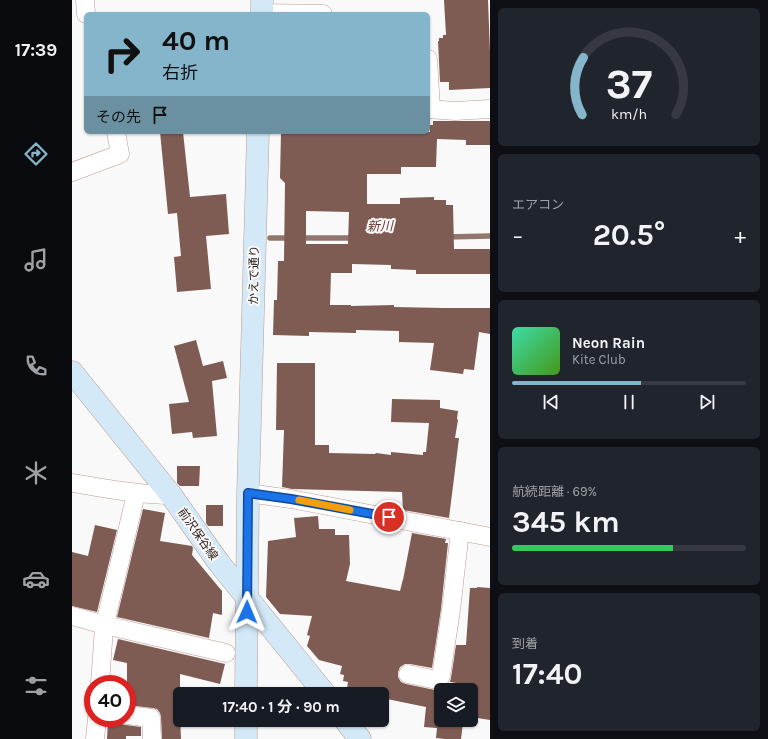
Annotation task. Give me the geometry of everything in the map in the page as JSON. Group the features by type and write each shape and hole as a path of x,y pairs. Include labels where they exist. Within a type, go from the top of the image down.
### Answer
{"street":[{"path":"85,0 86,12"},
{"path":"262,9 299,12"},
{"path":"430,109 455,111 490,109"},
{"path":"72,172 120,154 116,134"},
{"name":"かえで通り","path":"247,599 248,493 258,134"},
{"name":"前沢保谷線","path":"72,372 171,495 209,550 247,599 319,687"},
{"path":"72,483 136,494 171,495"},
{"path":"248,493 291,499 490,537"},
{"path":"101,675 104,626 136,494"},
{"path":"408,674 437,680 441,676 451,610 460,531"},
{"path":"246,687 247,599"},
{"path":"72,616 104,626 226,653"},
{"path":"72,629 104,626"},
{"path":"136,716 151,718 152,739"},
{"path":"96,739 97,727"},
{"path":"246,727 246,739"},
{"path":"351,727 360,739"}],"building":[{"path":"444,0 488,0 490,88 449,90 449,82 440,82 438,41 439,38 443,38 443,35 446,35"},
{"path":"433,121 490,121 490,145 466,145 466,140 437,139 436,167 401,167 401,174 367,174 367,204 400,204 400,198 434,197 434,200 446,200 446,205 453,205 454,249 490,249 490,274 416,274 416,270 391,269 391,265 352,264 352,273 331,273 330,305 490,308 490,334 479,332 474,370 464,369 463,374 430,370 434,343 399,342 399,331 356,330 356,333 309,332 309,336 273,335 274,300 277,300 278,261 284,261 285,183 280,178 281,134 430,134 430,125 433,125","holes":["306,211 349,212 348,244 306,244"]},
{"path":"160,134 183,134 190,197 226,194 229,234 206,236 211,289 177,292 174,257 181,256 177,213 168,214"},
{"path":"196,340 203,366 223,361 227,378 212,381 217,436 193,438 192,432 172,434 169,404 189,402 174,346"},
{"path":"277,363 315,363 315,445 329,445 329,453 376,453 391,455 391,452 423,455 423,452 426,452 429,423 391,422 392,399 440,400 440,408 458,411 455,438 459,438 449,518 403,510 402,492 292,489 282,487 284,430 276,430"},
{"path":"177,466 200,466 199,486 180,486 177,483"},
{"path":"206,505 223,505 223,526 208,526 206,523"},
{"path":"143,509 165,513 160,541 192,546 192,555 222,591 222,615 213,613 209,638 117,617"},
{"path":"318,516 319,529 335,529 335,535 349,535 350,564 346,581 400,591 412,533 446,539 445,543 448,543 441,609 432,668 405,664 400,667 398,677 401,682 406,684 434,690 434,727 462,727 461,739 436,738 437,728 424,727 426,707 389,699 389,687 347,687 348,682 343,681 344,675 340,674 342,666 319,660 307,646 310,636 307,635 312,616 280,614 266,597 268,541 296,537 294,518"},
{"path":"95,525 117,530 97,612 72,606 72,552 88,556"},
{"path":"470,588 490,588 490,720 478,718 478,683 450,682 456,645 466,645"},
{"path":"118,639 225,664 220,684 180,674 180,687 173,687 173,727 180,727 181,739 162,739 160,713 157,709 136,706 136,675 127,675 127,663 113,660"},
{"path":"108,727 141,727 141,736 126,736 126,739 107,739"}],"waterway":[{"name":"新川","path":"446,237 490,236"},
{"name":"新川","path":"270,238 356,238"}],"slow traffic":[{"path":"299,500 350,510"}],"route":[{"path":"247,612 248,493 291,499 389,517"}]}
